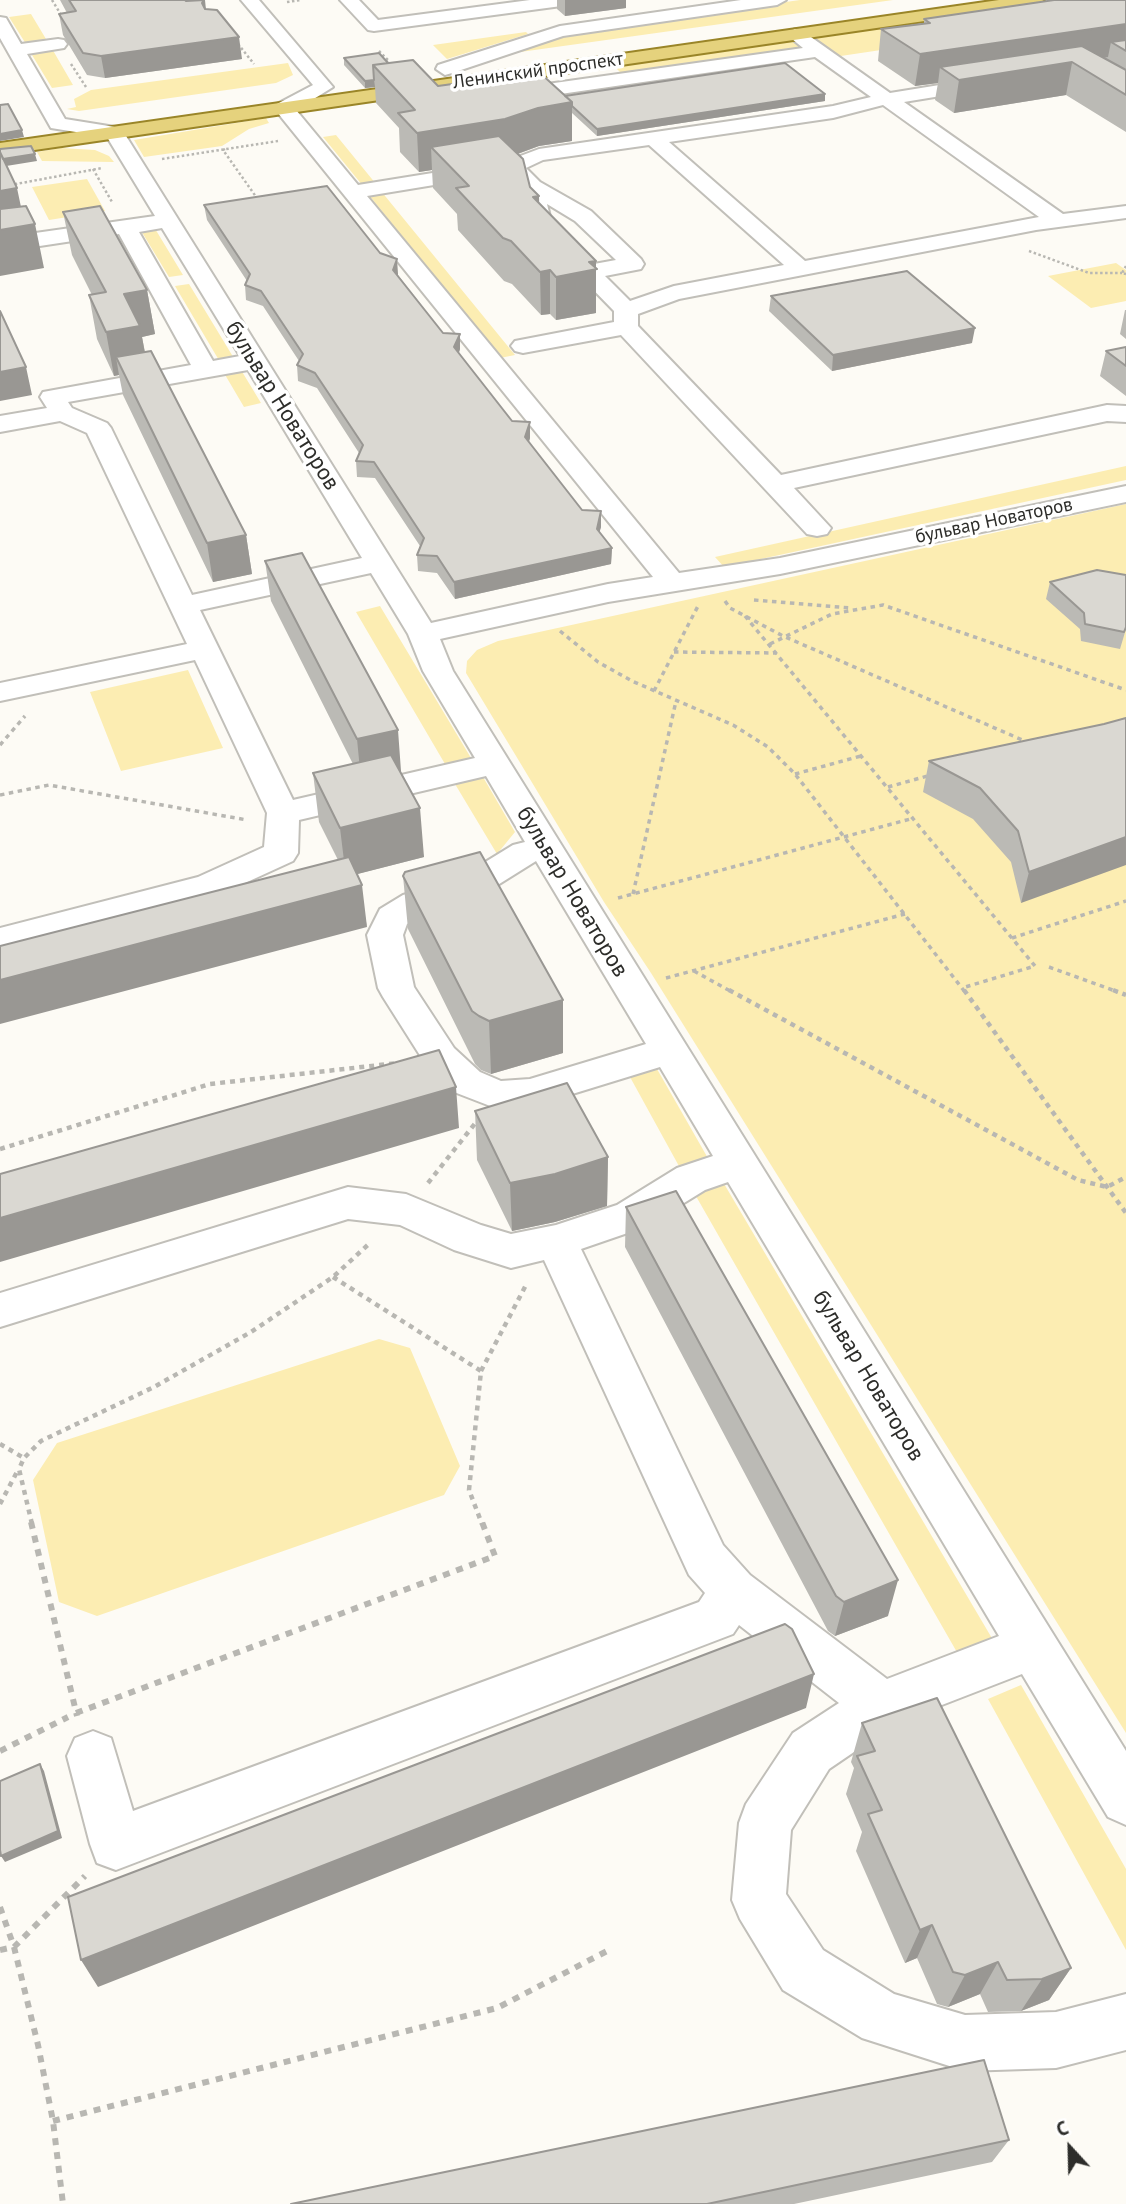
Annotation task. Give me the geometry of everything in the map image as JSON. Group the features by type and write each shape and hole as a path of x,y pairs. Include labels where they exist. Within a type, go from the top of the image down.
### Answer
{"main road":[{"name":"Ленинский проспект","path":"324,87 935,0"},
{"name":"Ленинский проспект","path":"0,149 110,125 278,101 577,66 1035,0"},
{"path":"0,133 58,124"}],"street":[{"path":"250,0 324,87 278,101 673,584"},
{"path":"349,0 374,26 569,0"},
{"path":"445,69 560,31 771,0"},
{"path":"222,24 266,18"},
{"path":"0,22 58,124 110,125"},
{"path":"795,34 1059,221"},
{"path":"16,50 58,44"},
{"path":"544,102 597,83 818,51"},
{"path":"577,66 597,83"},
{"path":"352,192 512,166 539,155 833,112 886,99 1010,80"},
{"name":"бульвар Новаторов","path":"110,125 423,634 438,671 1126,1799"},
{"path":"573,129 592,146"},
{"path":"655,140 802,270"},
{"path":"512,166 533,186 583,216 633,264 589,272"},
{"path":"533,186 541,223 589,272 626,318 817,528"},
{"path":"523,346 626,318 674,293 981,234 1126,212"},
{"path":"3,249 169,221"},
{"path":"126,227 206,370"},
{"path":"158,285 203,277"},
{"path":"0,940 209,887 281,853 284,813 98,428 63,413 52,397 255,361"},
{"path":"0,424 63,413"},
{"path":"776,484 1107,413 1126,414"},
{"name":"бульвар Новаторов","path":"423,634 608,593 780,566 1126,494"},
{"path":"184,605 379,563"},
{"path":"0,692 206,649"},
{"path":"284,813 495,764"},
{"path":"545,847 525,853 468,888 415,903 392,917 385,935 396,988 441,1058 467,1082 498,1095 530,1093 669,1051"},
{"path":"0,1310 348,1203 406,1210 469,1238 511,1251 555,1241 631,1216 691,1179 740,1163"},
{"path":"555,1241 706,1560 733,1591 881,1705"},
{"path":"93,1756 116,1844 716,1618 733,1591"},
{"path":"1031,1647 881,1705 811,1751 765,1823 759,1900 803,1970 882,2018 965,2043 1056,2039 1126,2022"}],"path":[{"path":"51,0 56,8"},
{"path":"286,2 300,0"},
{"path":"222,24 254,64"},
{"path":"376,48 389,61 377,64"},
{"path":"160,159 286,140"},
{"path":"223,150 261,203"},
{"path":"0,187 106,167"},
{"path":"93,169 126,227"},
{"path":"981,234 1089,273 1124,274 1126,266"},
{"path":"732,598 722,597 730,608 783,636 1038,747"},
{"path":"751,600 855,608"},
{"path":"654,691 699,602"},
{"path":"770,644 832,614 883,605 1126,690"},
{"path":"536,610 598,662 654,691 733,725 768,747 795,774 962,988 1126,1213"},
{"path":"746,616 1035,966 962,988"},
{"path":"674,652 777,653"},
{"path":"633,894 676,701"},
{"path":"795,774 861,756"},
{"path":"888,787 938,774"},
{"path":"0,795 49,785 233,819"},
{"path":"612,899 914,818"},
{"path":"1012,938 1126,901"},
{"path":"659,967 666,979 905,914"},
{"path":"1049,967 1126,995"},
{"path":"694,971 1078,1180 1107,1187 1126,1177"},
{"path":"0,1149 210,1084 441,1058"},
{"path":"0,1504 24,1458 41,1441 154,1387 251,1332 333,1277 406,1210 498,1095"},
{"path":"0,1751 76,1713 495,1556 469,1490 481,1371 513,1306 555,1241"},
{"path":"333,1277 481,1371"},
{"path":"0,1444 24,1458"},
{"path":"19,1469 76,1713"},
{"path":"0,1950 13,1947 116,1844"},
{"path":"0,1907 38,2045 52,2121 62,2204"},
{"path":"52,2121 497,2008 611,1949"}],"shaded area":[{"path":"800,0 893,0 505,52 578,31"},
{"path":"1077,0 955,39 834,57 808,39"},
{"path":"31,14 49,44 26,44 9,17"},
{"path":"526,32 528,34 447,59 433,45"},
{"path":"793,41 804,49 623,75 614,66"},
{"path":"51,47 73,85 52,88 32,55"},
{"path":"288,63 293,75 276,83 79,111 67,109 76,107 74,99 91,90"},
{"path":"266,118 269,123 249,129 222,146 144,157 134,140"},
{"path":"336,135 376,184 363,186 323,137"},
{"path":"61,148 95,150 109,156 114,162 42,161 37,152"},
{"path":"87,179 105,211 49,220 32,187"},
{"path":"381,191 515,355 500,358 368,194"},
{"path":"154,227 183,275 169,277 140,229"},
{"path":"1116,263 1126,270 1126,301 1091,308 1048,276"},
{"path":"189,284 235,360 220,362 175,286"},
{"path":"241,370 261,403 244,407 224,373"},
{"path":"1126,466 1126,480 724,567 715,557"},
{"path":"1126,504 1126,1733 604,902 466,673 467,661 477,650 498,641"},
{"path":"380,606 471,758 445,764 356,612"},
{"path":"188,670 223,748 121,771 90,692"},
{"path":"483,777 515,832 497,854 455,784"},
{"path":"657,1069 709,1160 680,1168 630,1077"},
{"path":"723,1182 993,1640 958,1654 693,1191"},
{"path":"379,1339 410,1348 460,1466 444,1495 97,1616 59,1602 33,1480 57,1443"},
{"path":"1021,1685 1126,1869 1126,1950 988,1699"}],"building":[{"path":"69,0 204,0 202,3 205,9 217,10 239,37 101,56 83,53 59,14 76,11"},
{"path":"1054,0 1126,0 1126,24 920,54 881,29 930,23 924,19"},
{"path":"1126,40 1126,51 1111,42"},
{"path":"1082,46 1126,70 1126,95 1072,62 959,80 940,67"},
{"path":"379,53 388,63 373,65 374,80 365,81 344,58"},
{"path":"413,60 438,86 539,72 572,102 538,108 505,119 417,133 398,113 415,110 373,65"},
{"path":"785,63 825,94 597,129 565,96"},
{"path":"8,104 22,130 0,134 0,105"},
{"path":"499,136 523,159 530,187 539,196 533,197 596,261 589,262 597,269 556,277 550,270 540,272 511,241 503,238 456,188 469,186 431,147"},
{"path":"31,146 35,154 3,159 0,152 0,149"},
{"path":"0,152 17,188 0,191"},
{"path":"327,186 380,253 397,259 393,270 443,333 460,334 454,347 512,421 530,422 525,437 582,510 601,511 597,529 612,548 454,582 437,556 417,555 424,538 374,462 356,461 363,445 315,373 297,365 303,354 261,291 245,285 250,274 204,205"},
{"path":"26,206 35,224 0,230 0,209"},
{"path":"100,206 147,290 124,294 140,326 106,332 89,295 106,292 63,212"},
{"path":"907,271 975,328 833,355 771,296"},
{"path":"0,311 26,367 0,372"},
{"path":"1126,347 1126,366 1106,351"},
{"path":"151,351 246,535 207,543 116,357"},
{"path":"302,553 398,730 357,739 265,561"},
{"path":"1097,570 1126,575 1124,632 1085,624 1084,613 1050,582"},
{"path":"1126,718 1126,837 1029,872 1018,831 980,788 929,761 1104,724"},
{"path":"391,755 420,808 340,828 313,773"},
{"path":"480,852 563,1000 489,1021 472,1011 403,876 405,872"},
{"path":"349,857 362,885 0,980 0,946"},
{"path":"439,1050 456,1087 0,1218 0,1174"},
{"path":"567,1083 608,1157 555,1174 510,1183 475,1111"},
{"path":"676,1191 898,1580 844,1602 836,1596 626,1207"},
{"path":"785,1624 792,1629 814,1674 81,1960 68,1897"},
{"path":"937,1698 1071,1968 1042,1979 1007,1980 998,1962 965,1975 953,1972 932,1925 920,1930 868,1814 882,1810 857,1756 875,1751 862,1723"},
{"path":"40,1764 58,1831 1,1856 0,1781"},
{"path":"984,2060 1009,2140 707,2204 291,2204"}]}
